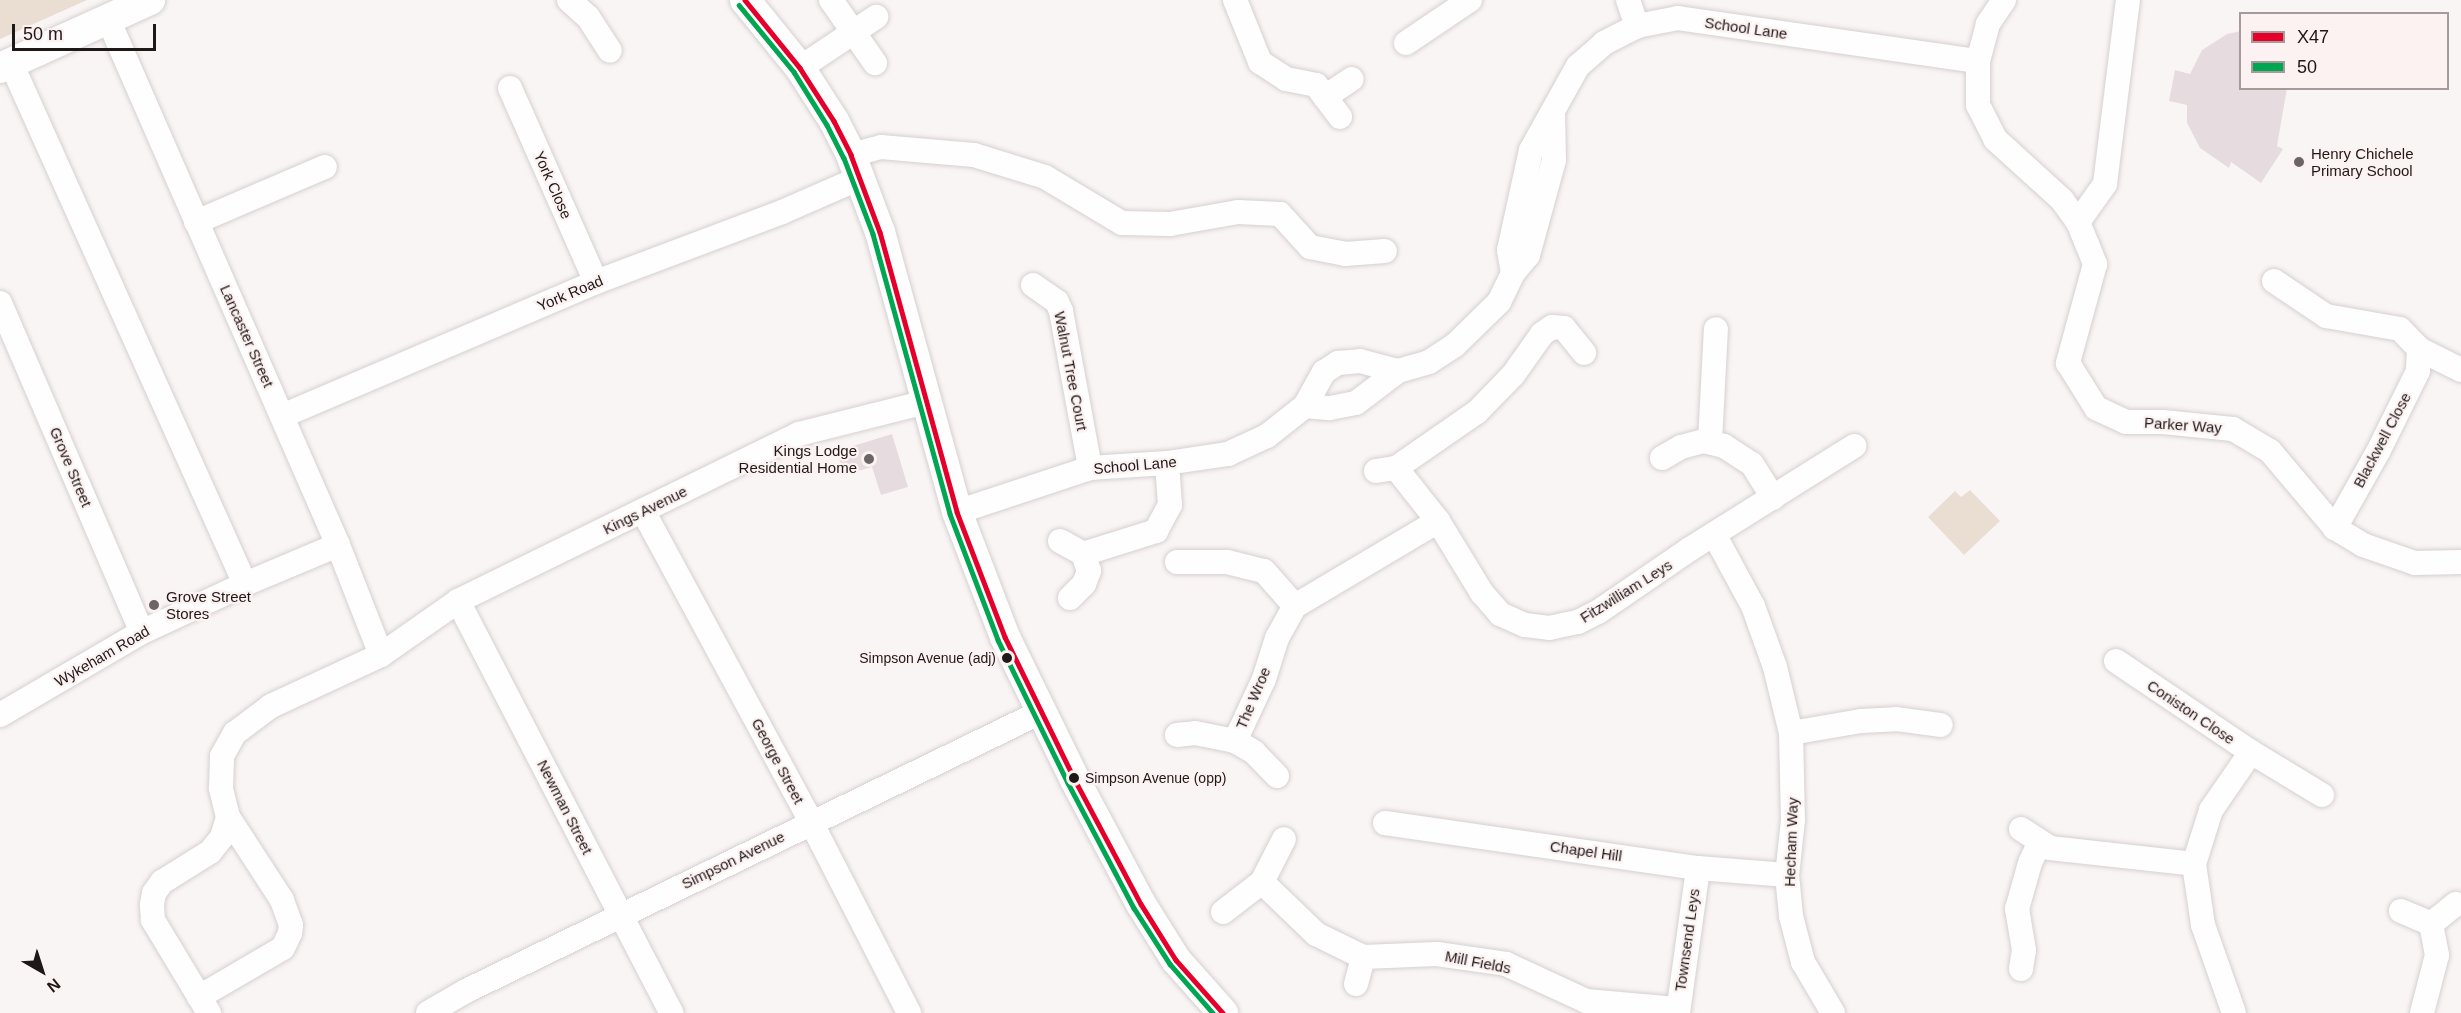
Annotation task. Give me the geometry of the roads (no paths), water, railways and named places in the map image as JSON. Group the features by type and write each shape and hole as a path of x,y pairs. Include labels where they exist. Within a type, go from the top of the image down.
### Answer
{"main road":[{"path":"6,66 150,0"},
{"path":"745,0 800,68 834,122 856,167 880,232 957,512 994,613 1041,712 1141,904 1176,960 1223,1013"}],"street":[{"path":"569,0 588,17 610,51"},
{"path":"831,0 874,63"},
{"path":"1235,0 1260,62 1286,79 1316,85 1340,117"},
{"path":"1406,43 1470,0"},
{"path":"1628,0 1637,26"},
{"path":"2004,0 1988,24 1978,61 1978,105 1995,139 2062,200 2078,222 2105,184 2128,0"},
{"path":"800,68 854,34 876,17"},
{"name":"School Lane","path":"957,512 1090,468 1167,463 1228,454 1268,436 1305,406 1330,408 1356,403 1398,372 1429,362 1455,345 1499,302 1513,273 1528,255 1554,160 1553,111 1578,66 1604,43 1637,26 1678,18 1978,61"},
{"name":"Lancaster Street","path":"108,19 338,545 381,655"},
{"path":"6,66 245,584"},
{"path":"1325,97 1352,79"},
{"name":"York Close","path":"510,88 596,282"},
{"name":"York Road","path":"282,416 596,282 782,212 856,167 881,147 974,155 1046,177 1122,224 1170,224 1238,212 1280,214 1310,247 1345,254 1385,250"},
{"path":"196,222 325,167"},
{"name":"Parker Way","path":"2078,222 2095,264 2068,363 2096,408 2126,422 2163,422 2233,429 2270,451 2335,528 2363,546 2415,563 2461,562"},
{"path":"2274,281 2326,316 2400,329 2419,349 2461,370"},
{"name":"Walnut Tree Court","path":"1033,285 1057,302 1061,311 1090,468"},
{"name":"Grove Street","path":"0,303 142,632"},
{"name":"Fitzwilliam Leys","path":"1584,353 1564,328 1552,327 1542,333 1513,375 1477,412 1386,470 1438,522 1482,593 1500,614 1525,625 1549,628 1578,622 1598,612 1714,534 1854,446"},
{"path":"1710,442 1716,329"},
{"name":"Blackwell Close","path":"2335,528 2379,450 2418,371 2419,349"},
{"path":"1305,406 1324,372 1338,363 1360,361 1398,372"},
{"name":"Kings Avenue","path":"204,1005 283,948 291,925 282,900 228,817 221,788 222,756 235,733 271,706 381,655 458,601 800,434 926,402"},
{"path":"1662,458 1681,447 1704,441 1724,446 1752,464 1773,498"},
{"path":"1083,554 1155,531 1170,505 1167,463"},
{"name":"George Street","path":"643,511 811,822 909,1013"},
{"path":"1177,562 1227,562 1264,571 1295,606 1438,522"},
{"name":"Hecham Way","path":"1714,534 1753,606 1775,667 1791,733 1793,820 1787,875 1791,916 1803,962 1833,1013"},
{"path":"1060,541 1083,554 1089,571 1084,584 1070,598"},
{"name":"Wykeham Road","path":"0,715 142,632 245,584 338,545"},
{"name":"Newman Street","path":"458,601 672,1013"},
{"name":"The Wroe","path":"1277,776 1254,752 1235,741 1264,679 1277,638 1295,606"},
{"name":"Coniston Close","path":"2116,661 2250,752 2211,810 2194,864 2203,925 2234,1013"},
{"name":"Simpson Avenue","path":"428,1013 466,991 1041,712"},
{"path":"1791,733 1861,721 1896,719 1941,725"},
{"path":"1178,735 1195,733 1235,741"},
{"path":"2250,752 2322,795"},
{"path":"204,1005 153,920 154,893 162,882 210,852 222,837 228,817"},
{"name":"Chapel Hill","path":"1385,824 1698,868 1787,875"},
{"path":"2022,969 2024,950 2017,909 2030,863 2031,836 2050,848 2194,864"},
{"path":"1223,912 1262,882 1284,839"},
{"name":"Townsend Leys","path":"1677,1011 1698,868"},
{"name":"Mill Fields","path":"1262,882 1316,934 1363,957 1437,954 1506,964 1584,1007 1677,1011"},
{"path":"2431,924 2456,904"},
{"path":"2401,911 2431,924"},
{"path":"2422,1013 2437,955 2431,924"},
{"path":"1356,984 1363,957"}],"place":[{"name":"Henry Chichele Primary School","path":"2299,162"},
{"name":"Kings Lodge Residential Home","path":"869,459"},
{"name":"Grove Street Stores","path":"154,605"},
{"name":"Simpson Avenue (adj)","path":"1007,658"},
{"name":"Simpson Avenue (opp)","path":"1074,778"}]}
